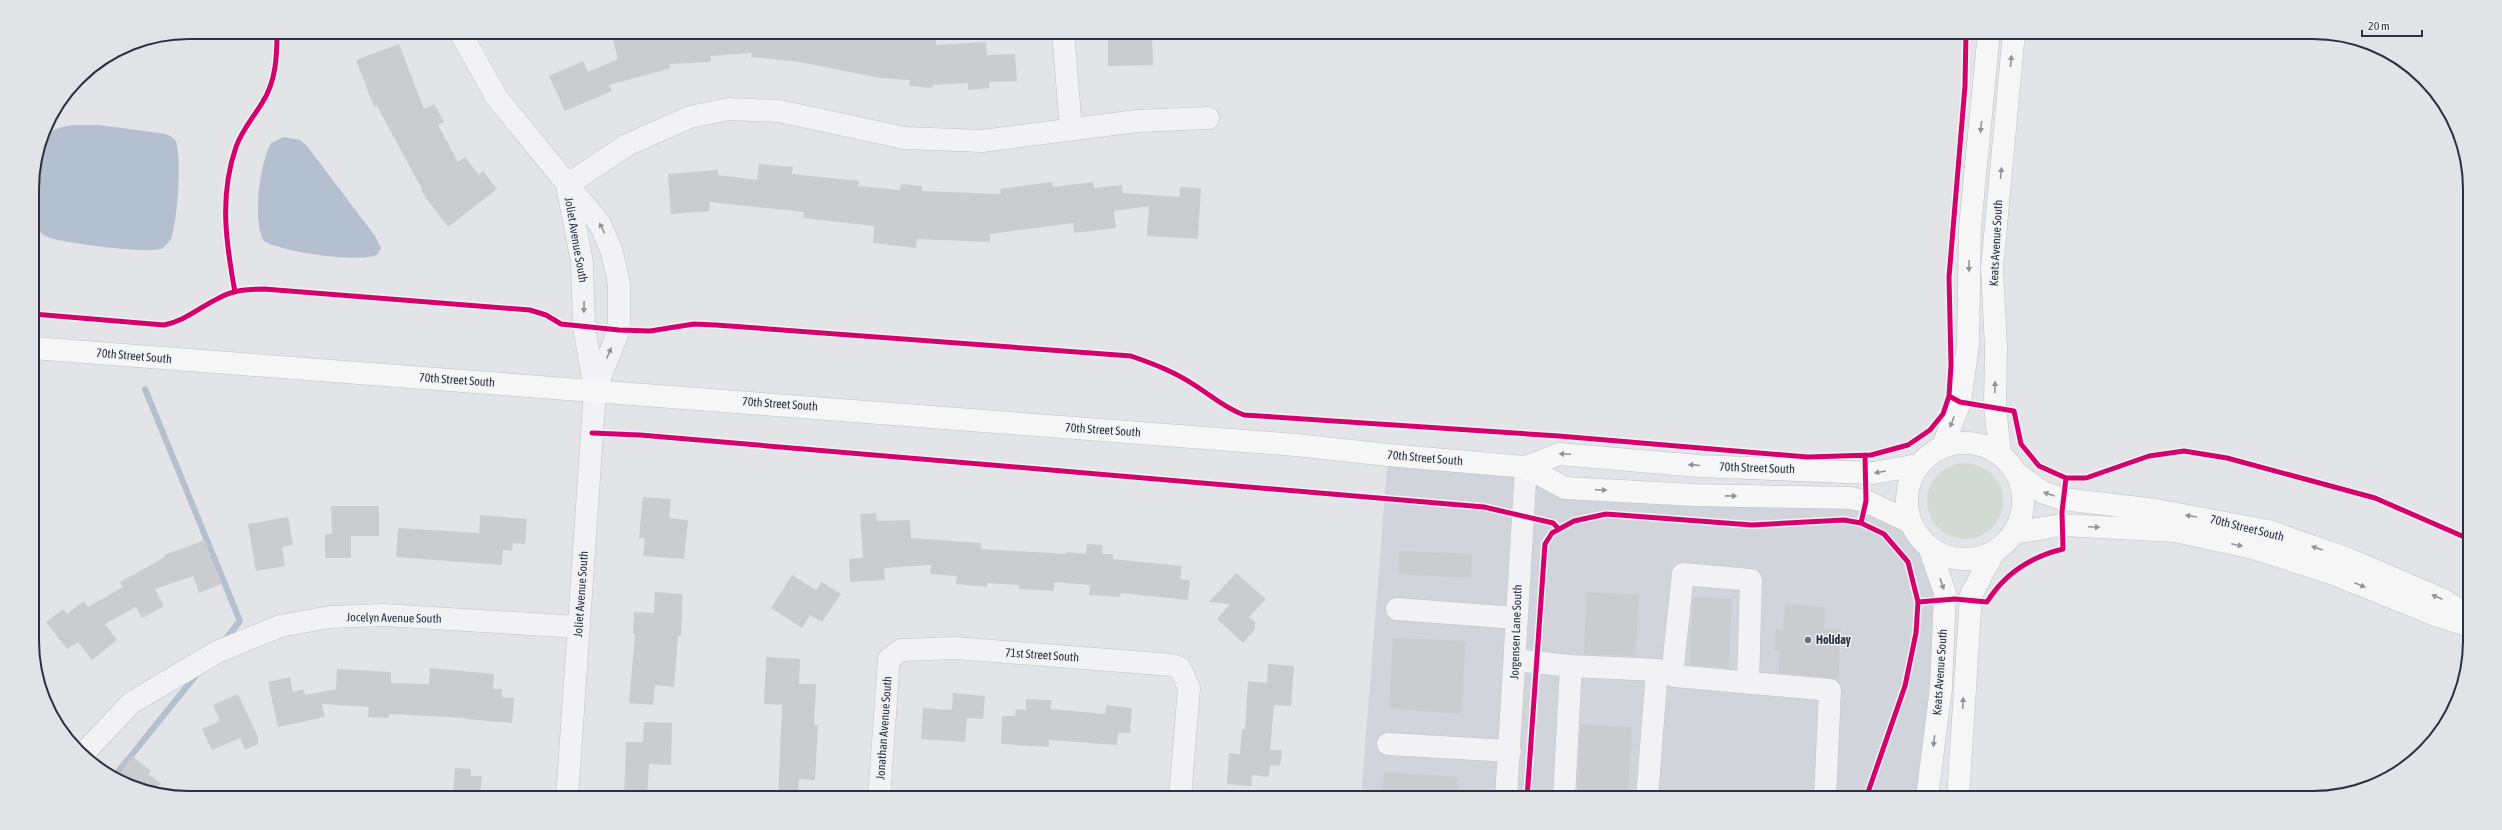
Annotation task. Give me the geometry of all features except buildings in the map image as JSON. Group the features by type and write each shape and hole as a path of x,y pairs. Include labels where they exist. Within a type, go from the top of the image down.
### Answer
{"main road":[{"name":"Keats Avenue South","path":"1943,446 1960,402 1968,345 1970,227 1988,39"},
{"name":"Keats Avenue South","path":"2000,453 1995,406 1996,348 1992,268 2013,39"},
{"name":"70th Street South","path":"39,348 1296,445 1526,467 1565,488 1695,495 1850,498 1866,502 1910,522"},
{"path":"1963,442 1982,445 2000,453 2016,473 2022,487 2024,503 2021,519 2014,533 1994,552 1978,558 1961,559 1944,556 1929,547 1918,536 1910,522 1906,503 1908,489 1918,465 1930,454 1943,446 1963,442"},
{"name":"70th Street South","path":"1526,467 1559,454 1699,466 1873,473 1918,465"},
{"name":"70th Street South","path":"2016,473 2042,492 2063,499 2156,510 2268,531 2351,560 2444,600 2463,613"},
{"name":"70th Street South","path":"2014,533 2062,525 2175,532 2260,550 2334,574 2438,616 2463,624"},
{"name":"Keats Avenue South","path":"1928,791 1941,688 1945,593 1929,547"},
{"name":"Keats Avenue South","path":"1958,791 1971,595 1994,552"}],"street":[{"name":"Joliet Avenue South","path":"464,39 497,98 600,224 612,252 619,284 618,330 595,390"},
{"path":"1064,39 1071,129"},
{"path":"567,185 627,146 690,117 729,108 779,111 905,138 982,141 1137,121 1208,118"},
{"name":"Joliet Avenue South","path":"567,185 582,262 584,327 595,390 567,791"},
{"name":"Jorgensen Lane South","path":"1507,791 1526,467"},
{"path":"1647,791 1664,672 1683,574 1751,580 1748,682"},
{"path":"1397,609 1516,618"},
{"name":"Jocelyn Avenue South","path":"86,750 132,703 218,652 280,626 330,617 384,615 579,627"},
{"name":"71st Street South","path":"889,659 901,650 955,648 1172,665 1180,668 1189,688 1181,791"},
{"name":"Jonathan Avenue South","path":"879,791 889,659"},
{"path":"1515,660 1571,666 1664,672 1830,690 1825,791"},
{"path":"1564,791 1571,666"},
{"path":"1388,744 1510,751"}],"shaded area":[{"path":"1388,455 1526,467 1565,488 1850,498 1910,522 1918,536 1929,547 1945,593 1929,791 1362,791"},
{"path":"1965,463 1979,466 1992,474 2000,487 2003,501 2000,515 1992,528 1979,536 1965,539 1951,536 1938,528 1930,515 1927,501 1930,487 1938,474 1951,466"}],"water":[{"path":"73,125 99,125 166,134 175,140 179,159 177,205 171,239 163,248 156,250 144,250 108,248 72,243 47,237 39,230 40,170 44,150 50,132"},
{"path":"284,137 300,140 307,146 375,236 381,248 377,255 353,258 320,255 286,249 264,241 260,232 258,220 261,177 267,152 271,143"}],"waterway":[{"path":"145,389 240,621 223,642"},
{"path":"117,773 197,674"}],"cycle path":[{"path":"235,292 227,238 227,183 238,141 267,95 273,78 277,39"},
{"path":"39,315 164,325 186,317 224,295 246,290 264,289 530,310 546,315 561,324 619,330 650,331 694,324 716,325 1131,356 1172,372 1225,406 1244,415 1559,436 1808,457 1871,455 1908,445 1930,430 1943,414 1949,396 1951,365 1949,277 1965,86 1966,39"},
{"path":"1949,396 1960,402 2014,411 2021,444 2039,466 2066,478 2086,478 2149,456 2184,451 2227,458 2375,498 2463,536"},
{"path":"592,433 640,435 1484,507 1553,523 1559,529"},
{"path":"1861,523 1866,501 1865,455"},
{"path":"1918,602 1955,599 1987,602 2002,583 2019,568 2051,552 2063,549 2062,512 2066,478"},
{"path":"1527,791 1545,544 1552,533 1574,521 1606,514 1752,525 1844,520 1861,523 1884,534 1908,562 1918,602 1916,633 1905,686 1868,791"}],"place":[{"name":"Holiday","path":"1808,640"}]}
